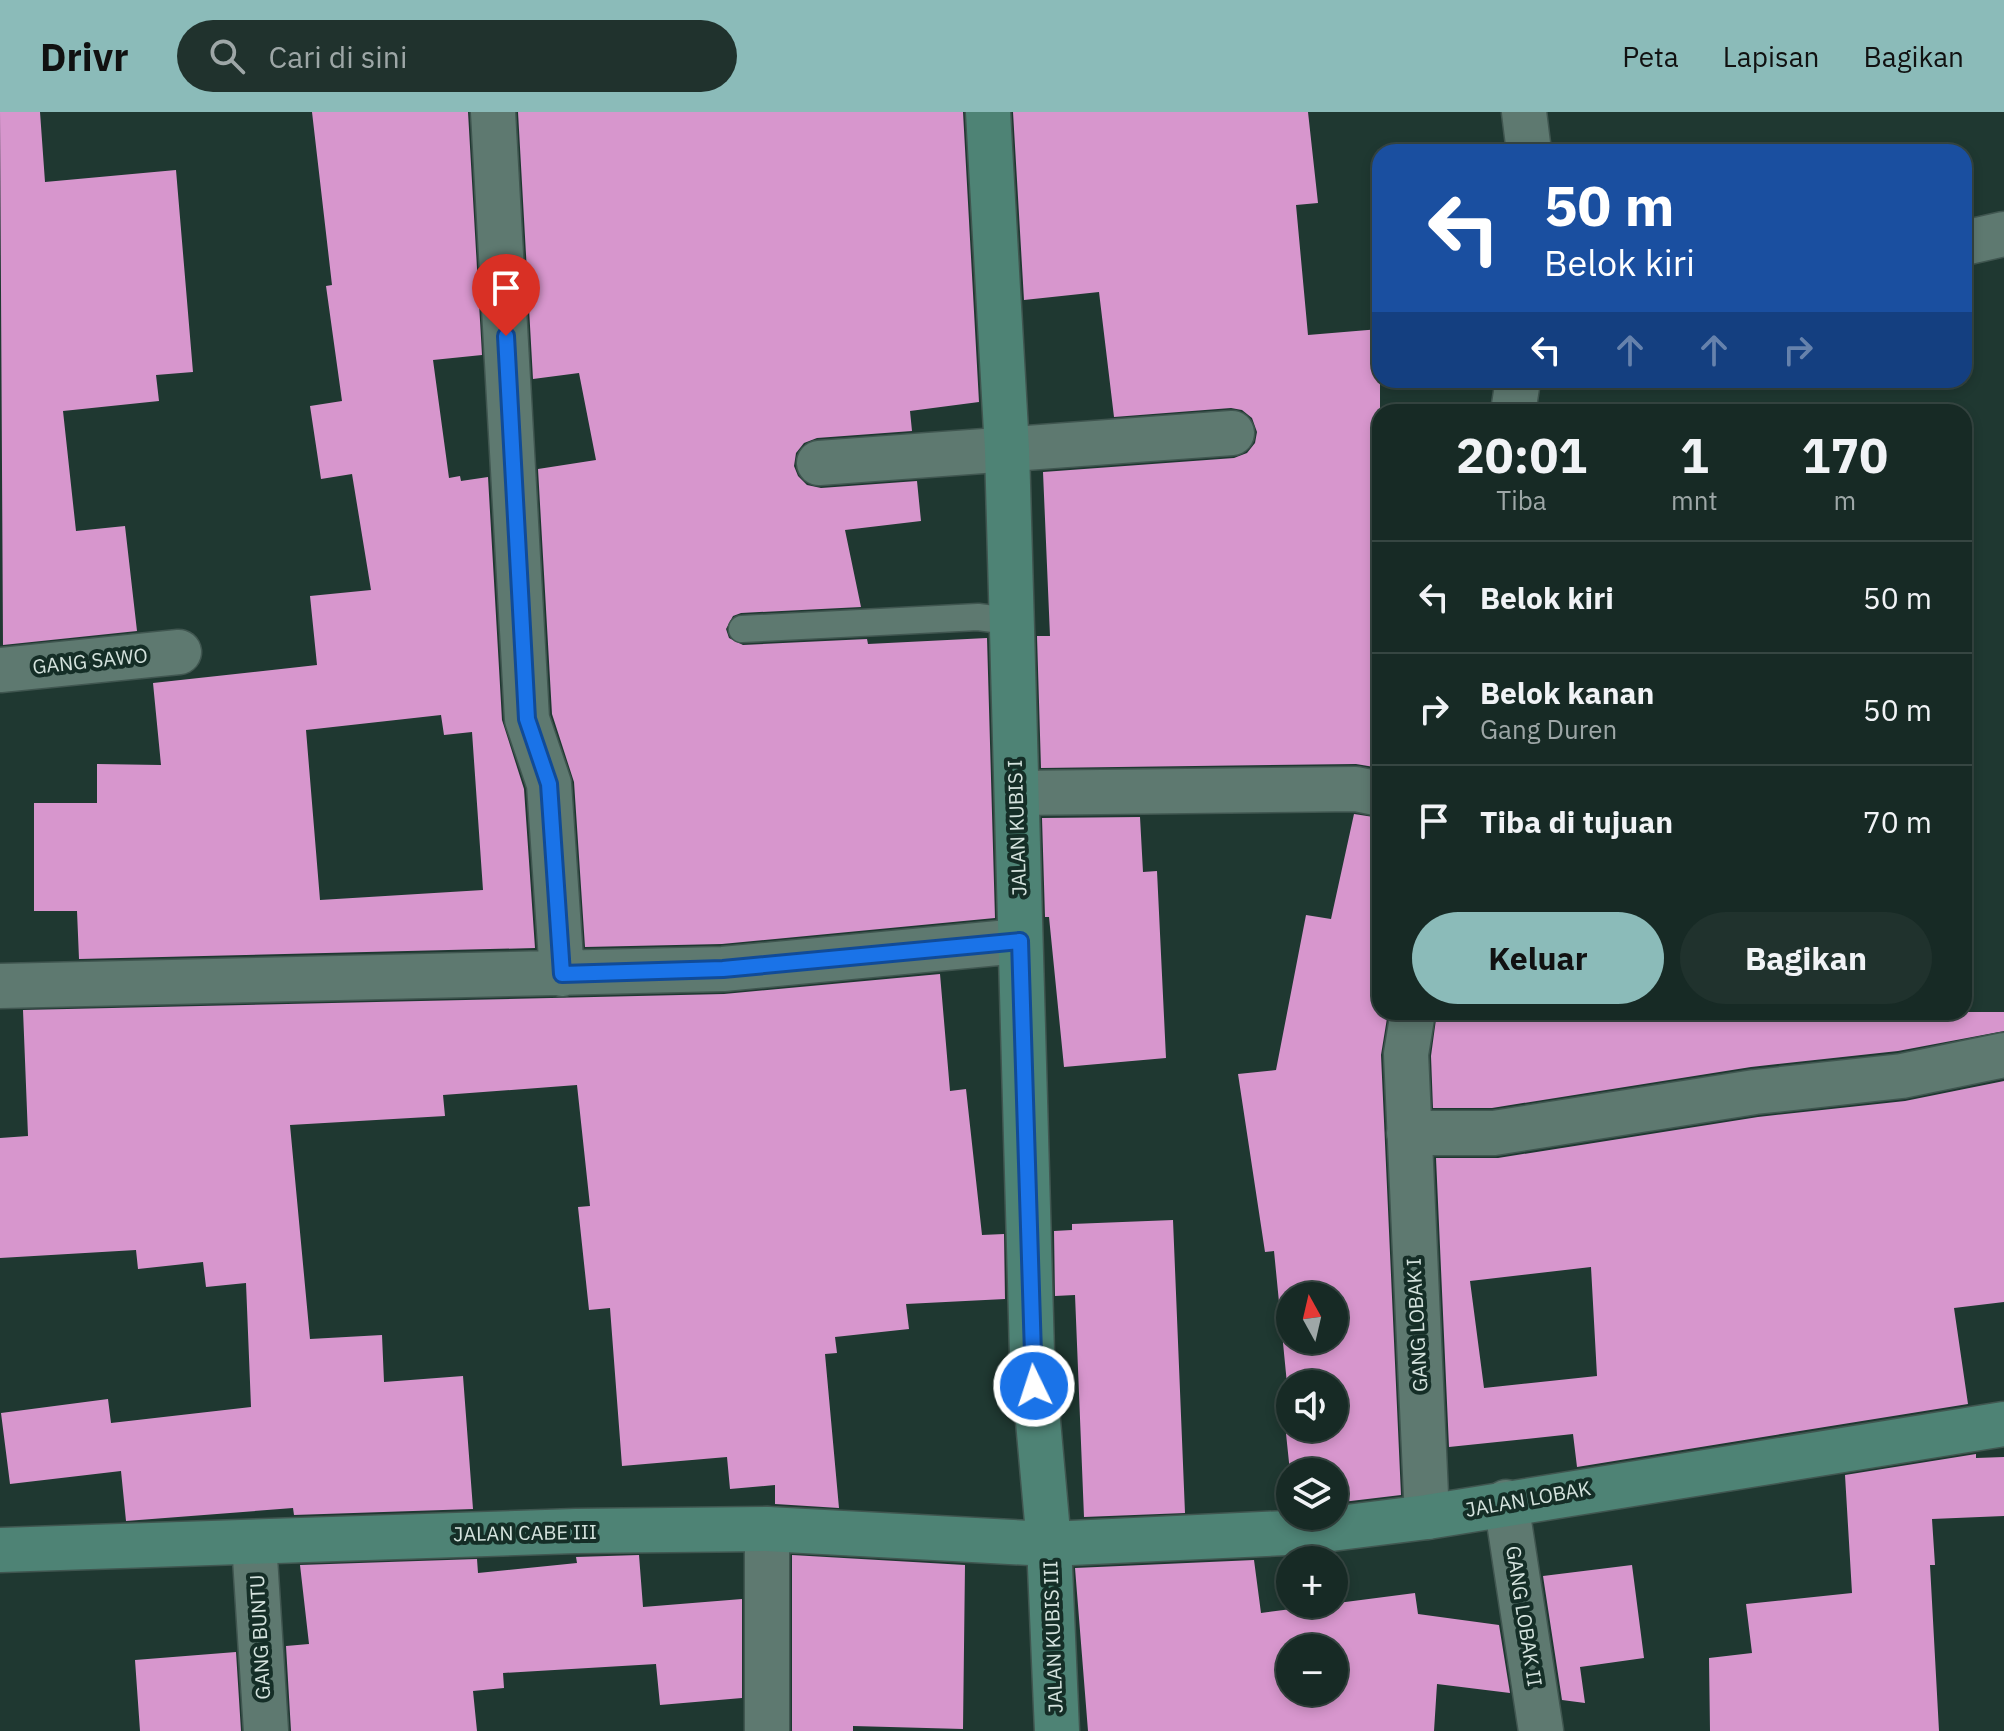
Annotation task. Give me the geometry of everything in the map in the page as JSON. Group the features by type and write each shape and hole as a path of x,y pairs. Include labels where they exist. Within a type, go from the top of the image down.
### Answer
{"street":[{"path":"493,112 527,719 549,784 562,974"},
{"name":"JALAN KUBIS I","path":"988,112 1007,449 1009,621 1017,793 1032,1354 1049,1544"},
{"path":"1524,112 1528,144"},
{"path":"1972,241 2004,234"},
{"path":"819,463 1232,433"},
{"name":"GANG SAWO","path":"0,670 179,652"},
{"path":"1017,793 1356,789 1372,792"},
{"path":"0,986 723,969 1020,941"},
{"name":"GANG LOBAK I","path":"1412,1020 1406,1054 1427,1517"},
{"path":"1409,1133 1494,1133 1755,1092 1902,1076 2004,1055"},
{"name":"JALAN LOBAK","path":"1049,1544 1307,1532 1427,1517 2004,1424"},
{"name":"GANG LOBAK II","path":"1506,1502 1541,1731"},
{"path":"767,1529 767,1731"},
{"name":"JALAN CABE III","path":"0,1550 545,1532 767,1529 1049,1544"},
{"name":"GANG BUNTU","path":"254,1542 266,1731"},
{"name":"JALAN KUBIS III","path":"1049,1544 1057,1731"}],"lane":[{"path":"742,629 978,617 1009,621"}],"building":[{"path":"0,112 40,112 45,182 176,170 193,372 156,375 159,401 63,411 76,531 125,526 137,631 3,645"},
{"path":"312,112 468,112 482,355 433,360 449,478 460,476 461,481 488,477 502,720 524,789 535,948 79,959 77,911 34,911 34,803 97,803 97,764 161,765 153,683 317,665 310,596 371,590 352,474 321,479 310,406 342,401 326,286 332,285","holes":["441,715 444,735 472,732 483,890 320,900 306,730"]},
{"path":"518,112 963,112 979,402 910,411 912,431 817,438 804,443 796,453 794,466 807,485 821,488 917,481 921,521 845,530 861,607 741,613 733,616 726,629 729,638 743,645 867,639 868,644 987,638 995,918 722,944 585,947 574,782 552,714 538,469 596,460 579,373 533,379"},
{"path":"1013,112 1308,112 1318,203 1296,205 1308,335 1372,330 1372,388 1380,388 1380,404 1372,404 1372,767 1356,764 1041,768 1037,636 1050,636 1043,472 1234,458 1247,453 1255,443 1257,432 1252,418 1242,410 1231,408 1114,417 1099,292 1024,300"},
{"path":"1354,814 1372,817 1372,1020 1387,1020 1381,1055 1401,1495 1348,1501 1348,1458 1289,1458 1287,1442 1348,1442 1348,1370 1286,1370 1284,1354 1348,1354 1348,1282 1277,1282 1274,1251 1265,1252 1238,1074 1276,1070 1306,915 1331,919"},
{"path":"1140,817 1143,872 1157,871 1166,1058 1064,1067 1049,917 1045,917 1042,818"},
{"path":"940,974 950,1091 966,1089 982,1235 1004,1234 1005,1299 906,1304 909,1329 835,1337 837,1353 825,1354 839,1508 775,1504 775,1485 730,1489 727,1457 622,1466 610,1308 589,1310 578,1207 590,1206 577,1085 443,1095 445,1116 290,1125 310,1339 382,1335 384,1382 463,1376 473,1509 294,1515 293,1508 126,1521 121,1471 10,1484 1,1413 108,1399 111,1423 251,1407 246,1283 206,1287 203,1262 138,1269 136,1250 0,1258 0,1138 28,1136 23,1010 724,994"},
{"path":"1972,1012 2004,1012 2004,1031 1898,1051 1751,1067 1492,1108 1433,1108 1431,1056 1436,1020 1972,1020"},
{"path":"2004,1081 2004,1302 1954,1308 1968,1404 1577,1467 1573,1434 1449,1447 1436,1158 1498,1158 1758,1117 1905,1101","holes":["1591,1267 1597,1376 1484,1388 1470,1281"]},
{"path":"1173,1220 1185,1513 1084,1517 1075,1295 1055,1296 1054,1231 1072,1230 1072,1224"},
{"path":"1976,1454 1976,1458 2004,1457 2004,1516 1932,1519 1935,1565 1930,1565 1939,1731 1710,1731 1709,1658 1752,1653 1746,1604 1852,1593 1845,1475"},
{"path":"639,1555 643,1607 742,1599 742,1698 660,1705 656,1664 503,1673 504,1688 473,1691 477,1731 291,1731 286,1646 309,1644 300,1565 477,1559 478,1573 577,1563 576,1557"},
{"path":"792,1555 965,1565 963,1729 853,1726 853,1731 792,1731"},
{"path":"1254,1560 1261,1613 1276,1611 1276,1618 1348,1618 1348,1602 1415,1593 1418,1614 1499,1625 1510,1693 1437,1684 1434,1731 1088,1731 1075,1568"},
{"path":"1632,1565 1644,1658 1580,1667 1585,1703 1562,1700 1543,1576"},
{"path":"236,1652 241,1731 140,1731 135,1660"}],"route":[{"path":"506,336 527,719 549,784 562,974 723,969 1020,941 1034,1386"}]}
